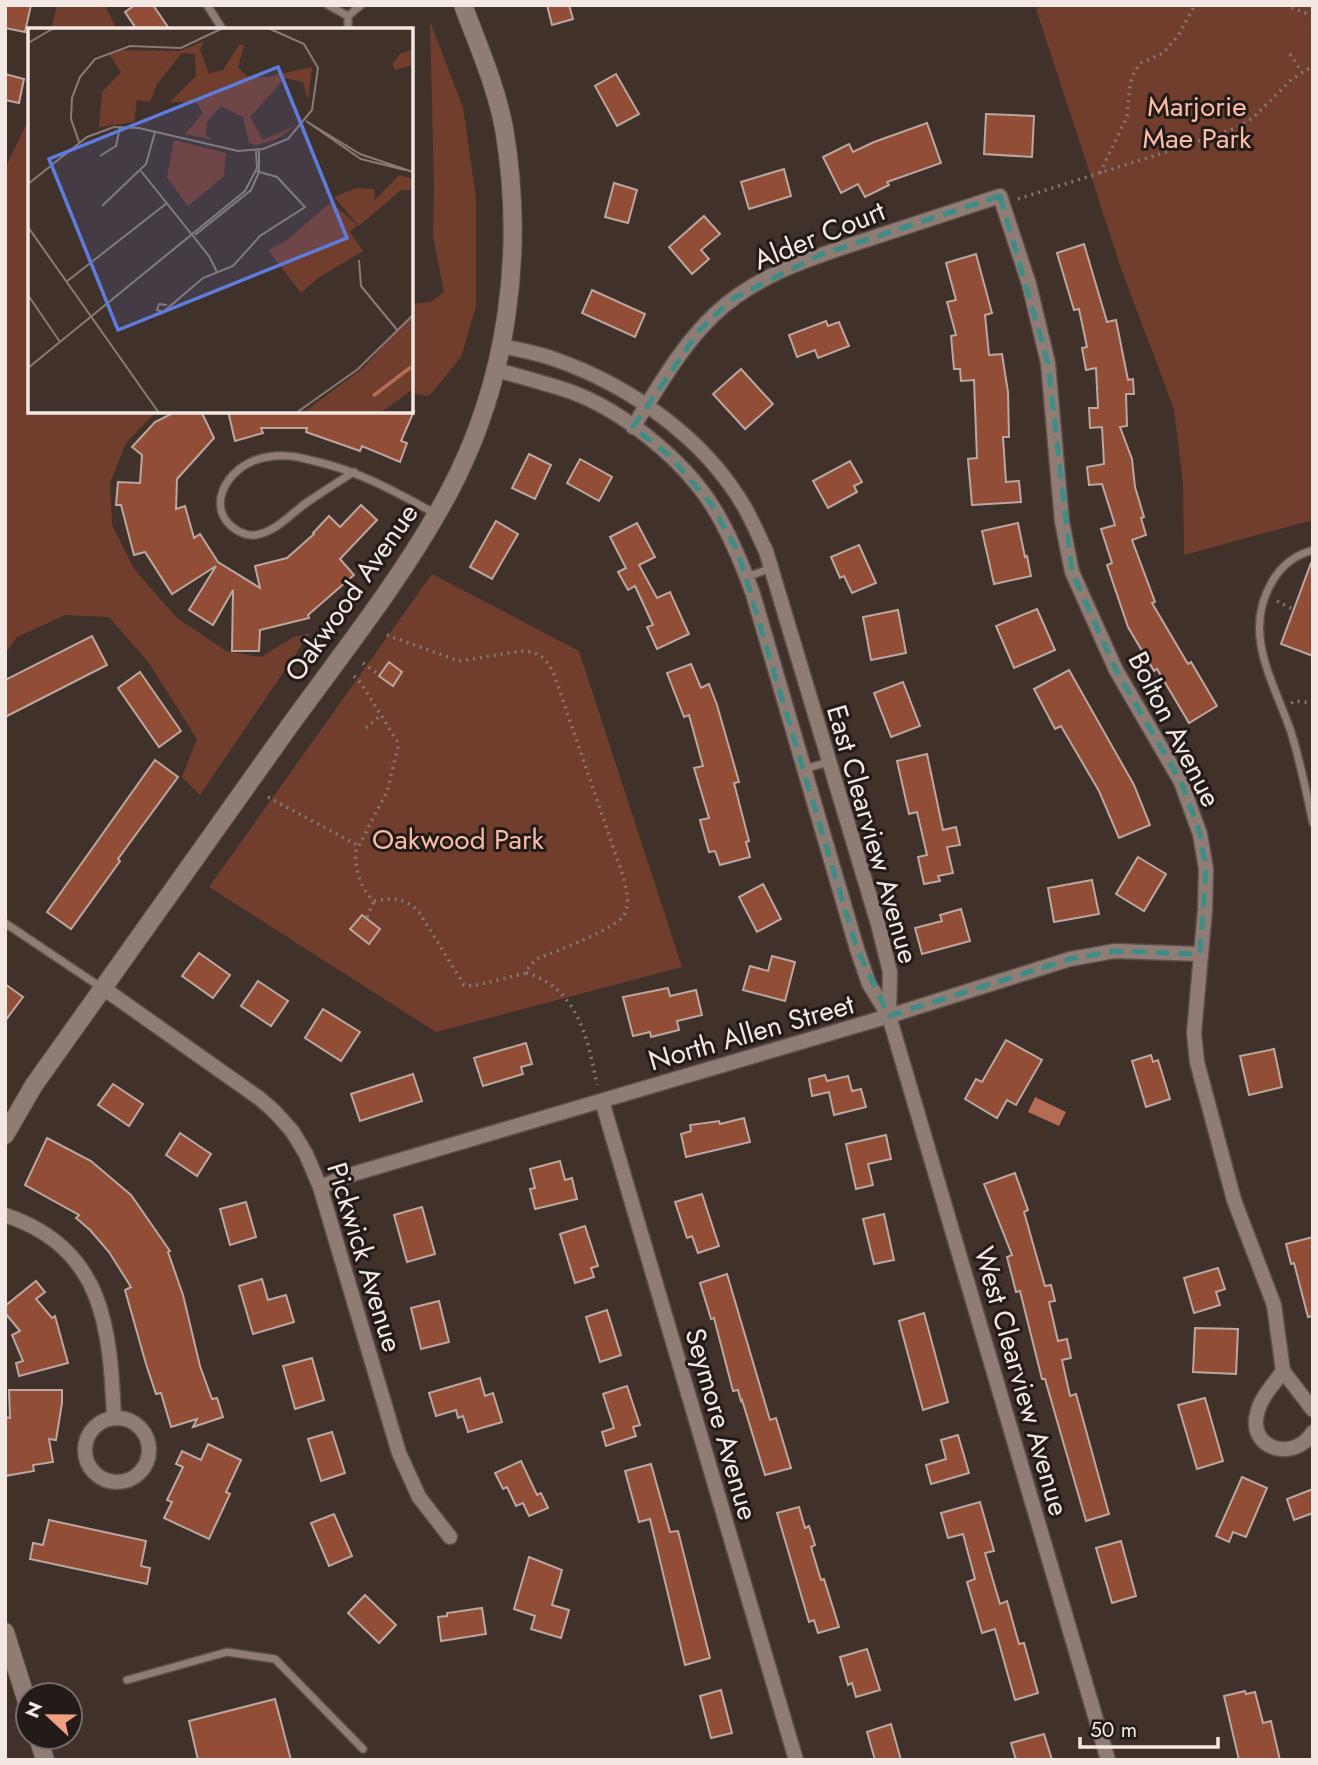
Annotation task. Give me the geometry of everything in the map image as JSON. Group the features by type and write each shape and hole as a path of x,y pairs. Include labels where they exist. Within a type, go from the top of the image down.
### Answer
{"street":[{"name":"Oakwood Avenue","path":"5,1135 34,1086 380,600 437,514 465,459 497,370 507,322 513,250 513,203 496,95 463,5"},
{"name":"Alder Court","path":"633,427 699,331 732,299 764,280 820,255 1006,199"},
{"name":"Bolton Avenue","path":"1006,199 1048,363 1062,522 1072,572 1116,670 1181,782 1200,834 1206,869 1194,1034 1197,1062 1234,1200 1274,1305 1283,1371 1313,1410"},
{"name":"East Clearview Avenue","path":"502,346 554,359 604,380 646,406 692,441 724,477 745,508 766,551 878,924 890,972 889,1016"},
{"name":"East Clearview Avenue","path":"497,370 571,392 614,412 669,455 712,505 738,552 747,577 869,984 889,1016"},
{"name":"North Allen Street","path":"320,1187 353,1174 889,1016 1070,959 1115,951 1200,954"},
{"name":"Pickwick Avenue","path":"103,988 260,1098 292,1131 306,1154 320,1187 399,1453 419,1497 450,1537"},
{"name":"West Clearview Avenue","path":"889,1016 1108,1760"},
{"name":"Seymore Avenue","path":"602,1101 796,1760"},
{"path":"5,1215 22,1220 53,1238 75,1259 93,1287 104,1319 112,1370 114,1418"},
{"path":"1283,1371 1257,1411 1255,1422 1258,1433 1265,1443 1275,1449 1287,1451 1308,1440 1313,1432"},
{"path":"114,1418 125,1418 135,1423 148,1440 149,1452 141,1472 121,1482 111,1481 94,1472 85,1453 89,1434 104,1421 114,1418"},
{"path":"5,1632 20,1681"}],"lane":[{"path":"207,5 221,28"},
{"path":"328,5 348,16"},
{"path":"348,28 348,16 360,5"},
{"path":"354,472 306,502 273,529 254,535 238,532 225,520 219,503 222,489 234,473 250,462 268,457 289,456 354,472 437,514"},
{"path":"1313,550 1300,554 1277,574 1265,595 1259,618 1259,640 1266,668 1290,730 1313,823"},
{"path":"747,577 771,568"},
{"path":"804,769 829,762"},
{"path":"5,923 103,988"},
{"path":"127,1681 228,1653 275,1660 363,1749"}],"path":[{"path":"1100,173 1127,117 1134,72 1142,63 1163,53 1178,36 1195,5"},
{"path":"1285,5 1313,16"},
{"path":"1290,54 1302,72"},
{"path":"1006,199 1100,173 1239,127 1254,117 1302,72 1313,66"},
{"path":"1265,595 1294,610"},
{"path":"384,634 459,661 532,651 552,667 623,876 627,905 623,917 616,923 539,958 530,965 526,973"},
{"path":"363,663 378,674"},
{"path":"354,676 397,741 398,752 387,792 359,846 355,861 366,892 374,901"},
{"path":"1281,707 1296,701 1313,703"},
{"path":"366,728 381,715"},
{"path":"268,797 359,846"},
{"path":"374,901 396,898 415,907 466,986 526,973 549,984 577,1013 584,1027 598,1087"},
{"path":"368,917 374,901"}],"highlighted area":[{"path":"1000,196 1048,363 1072,572 1116,670 1181,782 1200,834 1206,869 1200,954 1115,951 1070,959 889,1016 857,949 738,552 712,505 669,455 633,427 699,331 732,299 820,255"}],"green space":[{"path":"57,5 105,5 116,28 51,28"},
{"name":"Marjorie Mae Park","path":"1043,5 1313,5 1313,520 1184,555 1183,483 1174,409 1123,274 1036,9"},
{"path":"430,22 463,107 476,199 476,306 461,357 429,396 413,393 413,304 431,302 444,292 433,236"},
{"path":"28,121 28,413 155,413 126,443 110,483 112,525 134,569 177,618 226,651 261,657 292,638 310,633 200,795 182,777 197,739 149,663 109,617 65,615 17,637 5,654 5,168"},
{"name":"Oakwood Park","path":"432,574 579,651 682,967 436,1032 209,887"}],"shaded area":[{"path":"1035,1097 1066,1112 1059,1126 1028,1112"}],"building":[{"path":"5,5 31,5 25,32 5,28"},
{"path":"135,5 153,5 169,28 136,28 125,12"},
{"path":"547,5 569,5 573,19 552,25"},
{"path":"5,74 24,79 19,103 5,100"},
{"path":"616,74 639,114 617,126 595,86"},
{"path":"986,114 1034,116 1032,157 984,154"},
{"path":"927,123 941,163 887,182 889,185 865,197 858,184 841,193 823,157 849,144 853,152"},
{"path":"784,169 791,196 749,209 741,182"},
{"path":"614,183 637,190 628,223 605,217"},
{"path":"704,216 720,234 701,250 709,259 692,274 669,247"},
{"path":"1084,244 1107,322 1116,320 1128,380 1133,379 1134,394 1126,394 1127,426 1120,427 1132,459 1135,487 1146,535 1132,540 1155,602 1152,603 1188,664 1191,662 1217,706 1189,723 1128,627 1107,565 1112,563 1101,529 1115,525 1102,484 1089,485 1087,467 1104,464 1102,427 1090,428 1089,408 1098,408 1096,368 1086,370 1082,348 1087,347 1079,309 1074,310 1057,253"},
{"path":"976,254 992,313 985,315 989,355 1002,354 1008,392 1009,437 1003,437 1006,482 1019,481 1021,502 972,505 968,459 977,458 974,380 961,381 960,369 954,369 951,336 956,335 947,302 956,300 946,263"},
{"path":"592,290 645,314 635,337 582,313"},
{"path":"826,321 828,326 839,322 849,346 818,358 815,350 797,357 789,335"},
{"path":"741,369 773,404 745,429 713,394"},
{"path":"414,411 401,441 407,443 400,462 362,446 360,451 306,432 307,428 261,428 263,433 235,441 228,413"},
{"path":"173,413 202,413 214,438 177,479 176,509 185,506 194,538 200,534 218,562 260,588 255,566 287,558 314,534 329,516 340,527 361,505 377,520 340,559 354,575 308,615 309,618 260,630 259,651 232,651 233,590 213,625 189,610 216,566 172,594 145,552 134,555 121,505 116,505 118,482 140,483 142,455 132,447 155,422"},
{"path":"529,454 551,465 535,499 512,488"},
{"path":"580,459 612,477 599,501 567,483"},
{"path":"850,461 862,482 854,486 857,492 828,508 813,481"},
{"path":"496,521 518,534 492,579 470,567"},
{"path":"637,523 655,557 639,565 657,598 670,592 689,634 657,649 647,627 653,625 635,586 628,590 618,572 626,568 610,537"},
{"path":"1018,523 1031,576 994,584 982,531"},
{"path":"859,545 876,583 852,593 844,576 840,578 831,557"},
{"path":"1313,563 1313,656 1281,644"},
{"path":"1037,609 1055,650 1014,668 996,626"},
{"path":"898,610 906,653 871,660 863,617"},
{"path":"92,636 107,665 5,717 5,680"},
{"path":"389,662 402,672 393,686 379,676"},
{"path":"691,664 701,688 709,684 717,705 739,782 734,783 749,841 746,842 750,857 720,865 715,851 709,852 700,820 709,818 694,768 703,766 689,715 684,717 667,673"},
{"path":"1069,670 1134,785 1150,825 1119,838 1099,791 1061,726 1055,729 1034,689"},
{"path":"140,672 181,731 159,747 118,688"},
{"path":"903,682 920,726 891,737 874,693"},
{"path":"927,754 943,830 956,827 960,845 947,847 953,873 938,876 940,881 924,884 918,857 927,855 917,812 909,814 897,761"},
{"path":"155,760 178,777 71,929 47,912"},
{"path":"1138,857 1166,874 1144,911 1116,894"},
{"path":"1092,880 1099,914 1054,922 1048,888"},
{"path":"763,884 781,919 757,932 739,897"},
{"path":"961,909 970,941 922,954 915,928 942,921 940,915"},
{"path":"362,915 380,929 369,944 350,929"},
{"path":"199,953 230,975 213,998 182,976"},
{"path":"772,956 795,962 785,1001 743,990 750,966 768,971"},
{"path":"258,981 288,1001 271,1026 241,1006"},
{"path":"5,984 23,997 5,1021"},
{"path":"668,988 670,996 696,990 702,1015 677,1021 679,1030 651,1037 650,1032 633,1036 623,997"},
{"path":"323,1009 360,1032 341,1061 305,1038"},
{"path":"1006,1040 1042,1060 1016,1105 1007,1100 997,1118 965,1099 976,1079 982,1082"},
{"path":"526,1043 532,1064 521,1067 523,1074 483,1086 474,1058"},
{"path":"1274,1049 1282,1087 1249,1095 1240,1056"},
{"path":"1151,1055 1153,1062 1158,1060 1170,1099 1146,1107 1132,1061"},
{"path":"413,1074 422,1101 360,1121 351,1094"},
{"path":"825,1075 827,1081 848,1076 852,1091 861,1089 866,1107 834,1115 829,1092 812,1096 809,1079"},
{"path":"113,1084 143,1104 129,1126 98,1105"},
{"path":"744,1118 750,1142 686,1157 681,1134 691,1131 690,1125 719,1121 720,1124"},
{"path":"180,1133 211,1154 197,1176 166,1155"},
{"path":"886,1135 891,1159 868,1164 873,1185 856,1189 846,1144"},
{"path":"47,1138 91,1161 131,1195 170,1251 168,1252 183,1295 200,1366 212,1399 217,1398 223,1417 193,1427 197,1419 171,1427 161,1393 156,1394 146,1364 125,1290 131,1287 109,1252 76,1218 79,1215 25,1185"},
{"path":"560,1161 565,1180 572,1178 577,1199 535,1209 530,1189 535,1188 530,1169"},
{"path":"1015,1173 1028,1210 1024,1212 1045,1286 1051,1285 1055,1301 1049,1302 1058,1341 1067,1339 1071,1358 1062,1360 1070,1396 1076,1394 1109,1514 1086,1521 1045,1379 1042,1379 1020,1291 1016,1292 1007,1257 1012,1255 984,1184"},
{"path":"702,1194 719,1246 698,1253 692,1236 687,1238 675,1202"},
{"path":"246,1202 256,1237 230,1245 220,1209"},
{"path":"422,1207 435,1254 407,1262 394,1215"},
{"path":"884,1214 894,1260 874,1264 863,1219"},
{"path":"585,1226 598,1266 591,1268 594,1277 575,1283 560,1234"},
{"path":"1313,1237 1313,1316 1308,1317 1294,1263 1291,1264 1286,1244"},
{"path":"1218,1268 1225,1289 1216,1292 1220,1305 1194,1313 1184,1278"},
{"path":"727,1274 770,1420 776,1418 791,1468 765,1475 742,1400 738,1390 733,1391 714,1318 711,1319 700,1283"},
{"path":"262,1279 268,1300 286,1295 294,1322 253,1334 239,1286"},
{"path":"36,1281 45,1292 36,1299 52,1318 55,1316 68,1363 19,1376 16,1363 23,1361 12,1335 20,1331 5,1313 5,1306"},
{"path":"439,1301 449,1342 421,1349 411,1308"},
{"path":"607,1310 621,1355 600,1362 586,1317"},
{"path":"924,1313 948,1402 923,1410 899,1321"},
{"path":"1195,1328 1238,1329 1236,1374 1193,1372"},
{"path":"312,1358 324,1400 295,1409 283,1366"},
{"path":"480,1378 485,1396 493,1393 502,1422 468,1432 463,1416 458,1418 456,1410 436,1416 429,1393"},
{"path":"627,1386 640,1425 633,1427 636,1436 606,1446 602,1432 614,1428 603,1394"},
{"path":"9,1390 62,1390 62,1403 56,1440 49,1439 53,1462 33,1465 34,1471 5,1476 5,1417 10,1418"},
{"path":"1205,1398 1223,1461 1197,1469 1178,1405"},
{"path":"332,1432 345,1473 321,1481 308,1439"},
{"path":"958,1435 969,1473 931,1484 926,1465 946,1459 941,1440"},
{"path":"208,1444 241,1460 226,1492 230,1494 209,1539 164,1518 172,1502 167,1500 183,1467 176,1464 182,1451 201,1460"},
{"path":"521,1461 537,1495 541,1493 548,1508 529,1516 523,1503 516,1506 507,1487 503,1489 495,1473"},
{"path":"651,1464 670,1532 678,1531 710,1658 685,1665 650,1519 639,1522 625,1471"},
{"path":"1242,1477 1267,1488 1246,1537 1233,1532 1229,1542 1216,1536"},
{"path":"1313,1489 1313,1513 1294,1520 1287,1499"},
{"path":"980,1502 994,1551 985,1553 1000,1604 1007,1601 1019,1644 1024,1643 1038,1693 1015,1700 995,1629 982,1633 967,1582 975,1579 963,1534 948,1538 941,1513"},
{"path":"799,1507 805,1528 809,1526 815,1545 811,1547 839,1627 818,1633 814,1620 809,1622 777,1513"},
{"path":"334,1514 352,1556 329,1566 311,1523"},
{"path":"49,1520 146,1541 141,1566 150,1568 147,1584 30,1559 33,1543 43,1545"},
{"path":"1121,1541 1136,1596 1112,1603 1096,1548"},
{"path":"529,1557 562,1570 552,1605 569,1610 561,1638 531,1629 535,1616 514,1609"},
{"path":"365,1595 396,1625 379,1643 348,1613"},
{"path":"482,1608 486,1634 441,1641 438,1617 447,1616 447,1613"},
{"path":"867,1649 880,1690 856,1697 852,1683 848,1685 840,1657"},
{"path":"721,1690 732,1733 711,1738 700,1696"},
{"path":"1245,1691 1246,1694 1255,1692 1263,1723 1271,1721 1280,1760 1239,1760 1224,1696"},
{"path":"275,1699 291,1760 198,1760 189,1721"},
{"path":"891,1724 901,1760 875,1760 867,1732"},
{"path":"1044,1734 1052,1760 1016,1760 1011,1743"}]}
